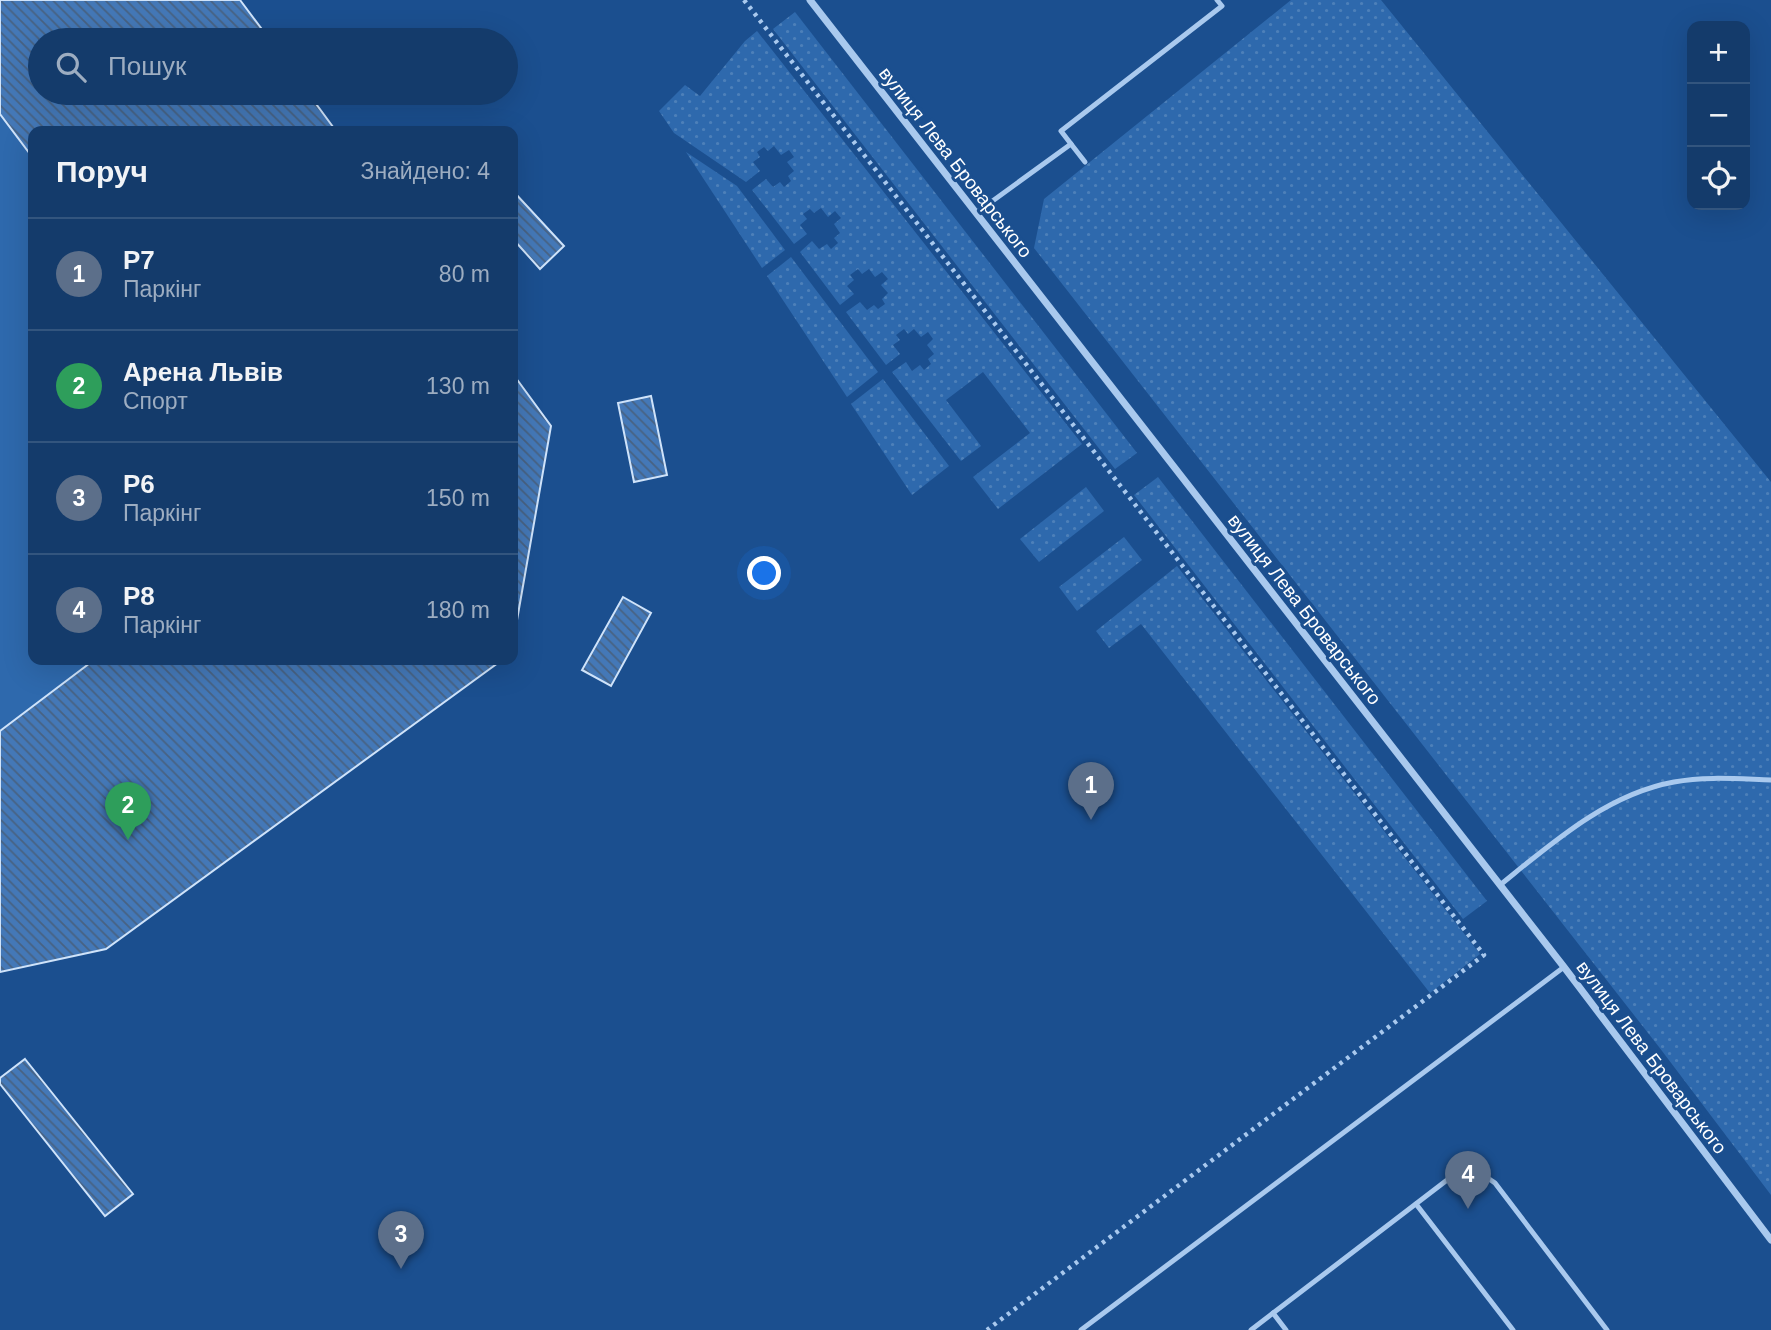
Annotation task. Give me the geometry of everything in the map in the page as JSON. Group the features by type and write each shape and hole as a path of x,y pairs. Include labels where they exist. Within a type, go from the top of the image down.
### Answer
{"street":[{"name":"вулиця Лева Броварського","path":"810,0 1564,967 1771,1240"}],"lane":[{"path":"1085,162 1061,131 1222,6 1217,0"},
{"path":"976,213 1071,144"},
{"path":"1500,885 1583,821 1631,795 1675,781 1771,780"},
{"path":"1080,1330 1564,967"},
{"path":"1251,1330 1451,1177 1466,1171 1482,1173 1495,1183 1607,1330"},
{"path":"1416,1204 1513,1330"},
{"path":"1273,1313 1286,1330"},
{"path":"1091,1322 1096,1330"}],"path":[{"path":"744,0 1485,955 987,1330"}],"shaded area":[{"path":"1291,0 1381,0 1771,482 1771,1195 1659,1047 1034,248 1044,199"},
{"path":"795,12 1137,453 1115,469 773,29"},
{"path":"757,31 1082,444 998,509 973,477 1030,433 983,372 946,400 981,446 961,461 892,372 906,362 912,371 920,365 924,370 931,364 928,359 934,354 927,345 933,339 928,332 921,337 914,329 908,334 904,329 896,335 900,340 893,345 900,354 886,365 846,312 860,302 867,310 874,305 878,309 885,304 882,299 888,293 881,285 888,279 882,272 875,277 869,269 862,274 858,269 850,275 854,280 847,286 854,294 840,305 800,252 812,241 819,249 827,244 831,249 838,243 834,238 840,233 834,224 841,218 835,211 828,217 821,208 814,213 810,209 803,214 807,219 800,225 807,234 794,244 752,190 766,179 773,187 780,182 784,187 791,181 788,176 794,171 787,162 794,157 789,150 781,155 774,146 768,151 764,147 757,152 760,157 753,162 760,171 746,182 674,133 659,111 685,85 700,96 745,41"},
{"path":"0,114 28,151 28,665 87,665 0,731"},
{"path":"686,152 737,186 785,250 762,268"},
{"path":"791,257 878,372 847,397 767,276"},
{"path":"883,379 949,466 912,495 851,404"},
{"path":"1158,477 1487,901 1463,919 1134,495"},
{"path":"1086,487 1104,511 1039,562 1020,539"},
{"path":"1124,537 1142,560 1077,611 1059,587"},
{"path":"1177,566 1480,954 1430,993 1141,624 1109,648 1096,631"}],"building":[{"path":"0,0 240,0 261,28 28,28 28,105 317,105 332,126 28,126 28,151 0,114"},
{"path":"518,196 564,246 540,269 518,245"},
{"path":"518,381 551,426 518,614"},
{"path":"651,396 667,475 634,482 618,403"},
{"path":"623,597 651,613 611,686 582,670"},
{"path":"87,665 495,665 106,949 0,972 0,731"},
{"path":"25,1059 133,1194 105,1216 0,1084 0,1078"}],"place":[{"name":"P7","path":"1091,820"},
{"name":"Арена Львів","path":"128,840"},
{"name":"P8","path":"1468,1209"},
{"name":"P6","path":"401,1269"}]}
